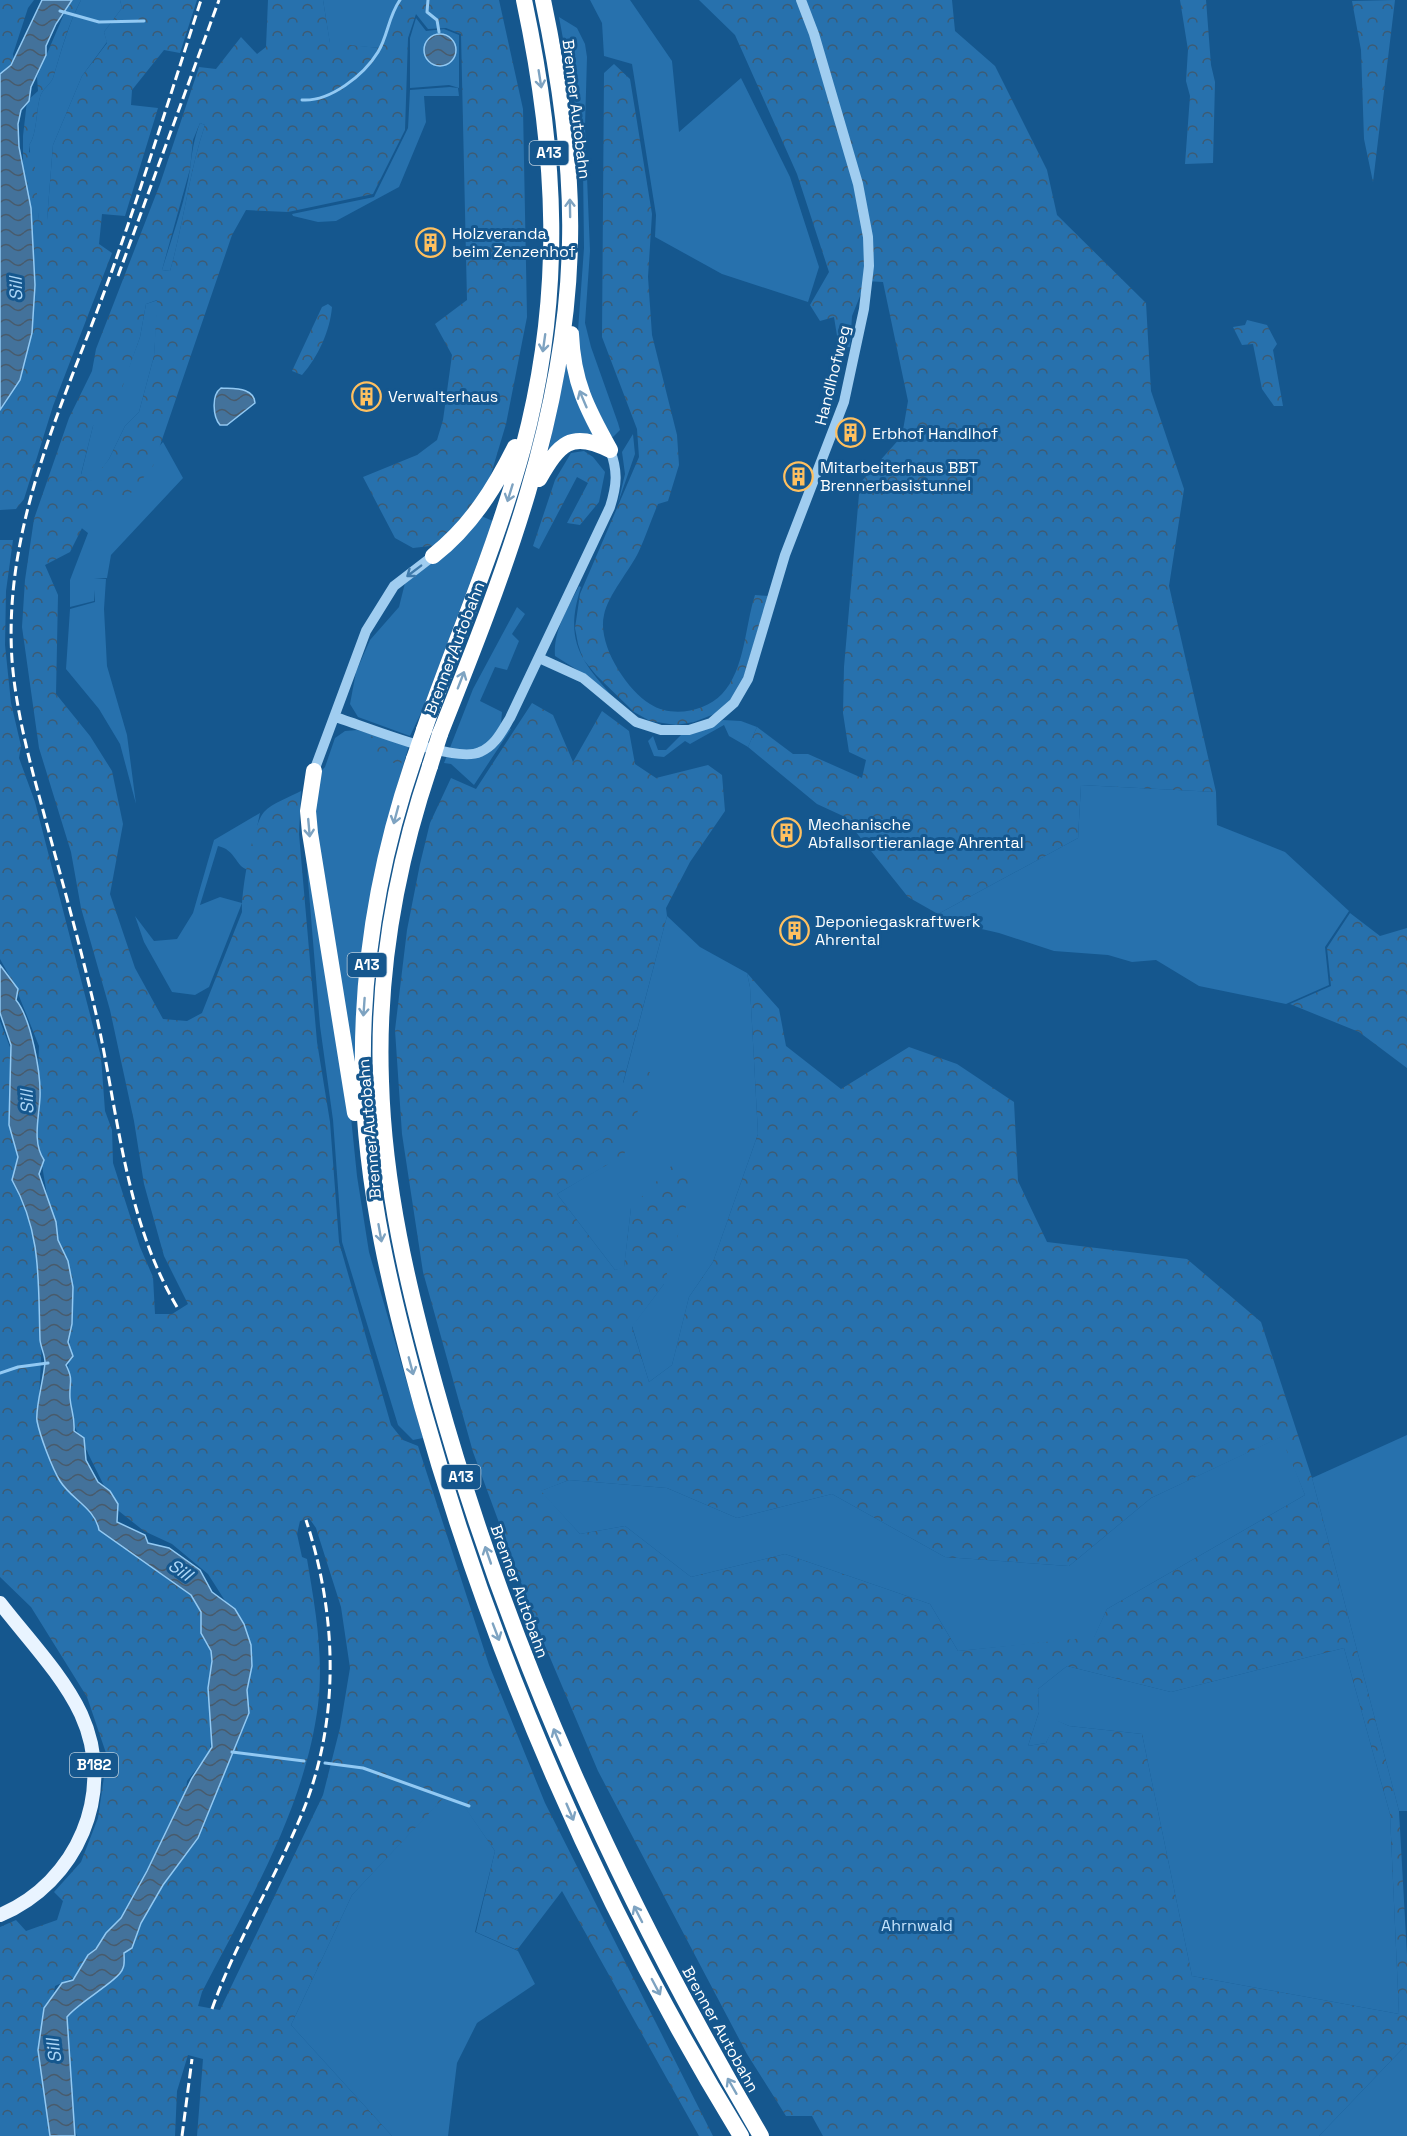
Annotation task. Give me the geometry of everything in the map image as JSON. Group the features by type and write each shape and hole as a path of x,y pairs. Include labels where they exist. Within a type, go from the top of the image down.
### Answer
{"highway":[{"name":"Brenner Autobahn","path":"524,0 548,136 552,209 546,331 530,416 497,531 414,759 386,856 368,957 363,1068 370,1175 380,1236 411,1366 448,1494 506,1659 544,1753 604,1885 684,2040 741,2136"},
{"name":"Brenner Autobahn","path":"543,0 566,133 570,202 569,266 557,378 526,502 430,765 413,820 396,894 384,976 380,1048 384,1135 391,1196 421,1336 449,1437 515,1632 578,1787 667,1969 761,2136"},
{"path":"569,266 574,373 586,407 610,450"},
{"path":"434,556 463,529 488,497 530,416"},
{"path":"526,502 547,464 565,444 586,440 610,450"},
{"path":"314,771 308,811 311,847 357,1125 370,1175"}],"main road":[{"name":"B182","path":"0,1603 76,1705 90,1739 94,1774 88,1820 82,1837 65,1865 41,1892 18,1907 0,1915"}],"street":[{"name":"Handlhofweg","path":"539,658 583,678 636,722 669,731 694,729 717,719 734,703 748,679 785,555 844,402 864,309 870,266 867,230 858,184 814,34 801,0"},
{"path":"335,717 449,754 471,755 488,748 500,735 539,658 610,507 617,484 617,466 610,450"},
{"path":"314,771 360,641 394,586 434,556"}],"green space":[{"path":"0,0 34,0 28,8 13,54 16,75 0,90"},
{"path":"70,0 81,0 69,28 53,78 41,94 34,135 29,145 29,152 34,155 39,220 47,220 53,145 82,76 107,43 104,32 122,8 120,0 197,0 180,53 164,50 132,90 131,105 158,108 125,216 102,214 99,244 112,253 53,406 24,499 16,509 0,510 0,412 14,364 28,348 33,284 32,222 23,178 23,136 27,101 38,91 37,77"},
{"path":"81,0 120,0 122,8 104,32 107,42 82,76 53,145 47,220 39,220 29,145 34,135 41,94 53,78"},
{"path":"268,0 323,0 330,43 380,48 391,16 400,0 499,0 523,109 527,317 506,424 483,501 439,545 413,548 395,538 363,477 417,455 437,440 443,420 452,355 435,324 467,300 461,34 446,28 428,29 416,14 408,38 405,130 373,194 288,212 246,210 232,235 153,466 122,504 111,501 104,509 89,514 70,552 45,565 58,595 56,694 90,736 112,771 123,824 110,894 135,968 163,1019 187,1021 202,1013 242,912 248,860 260,819 264,812 272,806 301,791 299,834 317,1042 330,1122 339,1242 391,1425 403,1440 418,1446 489,1665 545,1803 713,2136 699,2136 562,1891 517,1950 476,1932 495,1851 452,1789 352,1895 291,2025 392,2136 197,2136 203,2059 188,2055 177,2091 175,2136 77,2136 68,2106 65,2018 205,1818 229,1607 208,1574 172,1544 144,1531 115,1508 71,1419 67,1399 70,1331 36,1130 39,1046 15,986 0,959 0,540 13,540 6,591 5,645 11,703 21,746 19,758 35,802 101,1057 105,1111 112,1130 113,1163 140,1247 153,1277 155,1314 172,1314 188,1304 164,1256 144,1184 134,1121 110,1010 81,908 71,852 39,748 22,627 25,580 34,519 69,418 92,371 96,349 160,184 199,67 216,69 241,37 257,54 266,47","holes":["200,123 205,125 175,253 170,271 162,270 190,169 193,140","157,300 154,356 139,412 125,426 109,459 92,481 81,474 93,426 113,414 140,337 146,304","309,1518 316,1528 341,1607 350,1668 340,1728 323,1795 220,2010 198,2006 202,1992 273,1853 301,1780 311,1743 318,1705 320,1668 316,1613 307,1559 302,1557 297,1534 300,1521"]},
{"path":"323,0 400,0 391,16 381,48 330,44"},
{"path":"590,0 630,0 672,61 679,132 741,78 790,177 819,267 808,302 722,274 655,237 656,215 632,64 604,56 602,23"},
{"path":"699,0 952,0 955,31 995,66 1047,170 1057,215 1146,303 1151,391 1184,489 1169,586 1216,792 1081,785 1078,838 938,914 908,897 843,816 817,804 748,747 757,727 793,754 808,754 862,778 866,760 849,752 843,713 844,667 860,483 902,436 908,401 883,282 866,281 852,316 850,347 839,348 834,317 820,321 810,305 829,272 797,174 735,35"},
{"path":"1180,0 1206,0 1211,65 1215,82 1213,163 1185,164 1190,96 1186,81 1188,50"},
{"path":"1395,0 1373,182 1364,139 1361,50 1352,1"},
{"path":"559,17 577,28 585,44 587,57 585,127 590,251 585,323 620,430 613,437 607,435 591,409 577,344 584,248 583,169 577,115"},
{"path":"416,18 426,31 444,29 459,35 459,88 449,85 410,88 410,38"},
{"path":"614,64 630,79 652,214 648,277 652,335 677,435 679,465 668,501 658,504 639,551 606,607 603,627 609,652 623,677 650,704 668,711 697,709 715,700 730,684 740,660 755,595 768,596 743,679 733,697 717,713 694,722 676,725 650,721 634,712 583,659 575,628 580,594 639,457 637,429 602,337 604,73"},
{"path":"458,88 459,96 424,96 426,122 399,187 336,221 318,222 293,216 292,214 374,197 408,128 410,90"},
{"path":"200,123 205,125 175,253 170,271 162,270 185,194"},
{"path":"158,300 154,356 139,412 125,426 109,459 93,482 81,475 93,426 129,367 140,337 146,304"},
{"path":"328,304 332,307 331,316 318,352 302,375 292,371 322,307"},
{"path":"1247,320 1267,325 1277,344 1273,350 1283,406 1274,406 1262,389 1253,344 1242,345 1233,327 1245,325"},
{"path":"568,353 601,441 548,453"},
{"path":"633,434 635,454 618,503 625,474 622,452"},
{"path":"163,442 183,478 111,555 107,578 94,578 106,579 104,609 107,666 127,735 136,804 120,744 99,709 66,669 70,609 95,602 94,590 94,601 70,607 70,580 88,533 79,526 97,489 132,476"},
{"path":"584,451 593,457 605,472 599,502 580,525 567,523 588,483 577,477 539,549 533,546 555,480 571,453"},
{"path":"481,516 493,521 422,711 410,736 358,717 350,704 356,672 370,640 399,607 405,583 452,547"},
{"path":"579,586 581,587 574,621 578,648 592,672 614,698 555,656 559,629"},
{"path":"517,607 525,614 512,634 519,641 507,670 495,667 480,701 502,712 501,724 511,729 474,785 451,764 444,763 473,689"},
{"name":"Ahrnwald","path":"532,703 553,715 573,762 602,711 629,731 635,764 656,778 708,765 722,775 725,811 690,862 666,908 667,916 623,1083 643,1071 650,1072 624,1155 557,1194 615,1270 624,1267 631,1208 676,1161 695,1175 664,1284 632,1327 649,1382 672,1365 689,1297 713,1262 758,1134 750,987 747,973 779,1009 786,1046 841,1089 909,1047 957,1064 1014,1102 1018,1181 1047,1242 1187,1259 1261,1322 1312,1478 1399,1811 1407,1955 1407,2044 1319,2136 823,2136 812,2116 786,2116 747,2054 598,1771 540,1634 473,1452 423,1272 402,1134 395,1030 407,930 430,823 451,778 476,789","holes":["1281,1437 1305,1495 1107,1609 1094,1637 958,1651 930,1604 785,1554 691,1577 625,1526 580,1534 541,1491 569,1480 667,1488 737,1518 832,1494 945,1557 1069,1566 1151,1498","1344,1648 1390,1814 1399,2014 1192,1976 1142,1734 1069,1726 1056,1720 1046,1743 1028,1746 1039,1712 1038,1689 1067,1666 1171,1692"]},
{"path":"723,720 741,721 757,727 748,747 729,736 724,725 690,744 685,741 664,757 654,756 648,741 653,736 658,750 666,750 682,734 712,727"},
{"path":"357,730 409,745 396,790 356,1086 349,1098 357,1176 369,1252 423,1438 413,1440 398,1425 342,1242 333,1120 320,1026 302,808 319,773 325,767 335,738 345,731"},
{"path":"364,736 378,737 406,750 401,764 390,762 379,755 369,746"},
{"path":"1081,785 1216,792 1217,825 1285,852 1349,911 1325,947 1329,985 1286,1004 1199,986 1156,960 1132,962 1108,955 1054,951 999,933 938,919 938,914 1078,838"},
{"path":"260,813 248,870 240,865 232,854 218,846 200,905 220,897 242,903 209,987 195,995 172,992 144,942 135,916 154,941 177,939 193,913 214,840"},
{"path":"1350,913 1380,936 1407,928 1407,1068 1359,1032 1290,1004 1331,986 1327,948"},
{"path":"667,916 700,947 747,973 750,987 758,1134 713,1262 689,1297 672,1365 649,1382 632,1326 664,1284 631,1208 624,1268 615,1270 557,1194 624,1154 623,1084"},
{"path":"0,1021 16,1063 44,1298 38,1419 75,1490 192,1589 208,1624 220,1696 209,1753 187,1781 183,1814 121,1922 77,1976 55,1986 43,2056 53,2136 0,2136 0,1927 16,1920 26,1931 57,1920 63,1901 54,1892 81,1862 98,1818 107,1756 87,1697 31,1607 0,1577"},
{"path":"1407,1435 1407,1811 1399,1811 1312,1478"},
{"path":"1282,1436 1305,1495 1107,1609 1094,1638 958,1651 930,1604 785,1554 691,1577 625,1526 580,1534 540,1491 569,1480 667,1488 737,1518 832,1494 945,1557 1069,1566 1151,1498"},
{"path":"1344,1648 1390,1814 1399,2014 1192,1976 1142,1734 1069,1726 1057,1721 1046,1743 1028,1746 1039,1712 1038,1689 1067,1666 1171,1692"},
{"path":"452,1788 495,1851 475,1932 518,1951 535,1984 477,2023 457,2063 448,2136 392,2136 291,2025 352,1895"},
{"path":"1407,2044 1407,2136 1319,2136"}],"water":[{"name":"Sill","path":"42,0 72,0 56,24 46,46 46,55 31,87 29,101 21,110 18,124 19,147 31,208 35,285 32,333 20,380 0,410 0,74 11,65"},
{"path":"440,34 451,39 456,50 451,61 440,66 429,61 424,50 429,39"},
{"path":"221,388 247,391 254,398 255,403 227,425 220,425 215,412 214,401"},
{"name":"Sill","path":"0,965 18,989 16,1000 26,1019 34,1046 40,1087 37,1138 44,1160 39,1174 56,1222 58,1240 68,1261 73,1287 72,1324 68,1342 73,1356 66,1365 71,1378 70,1398 74,1431 84,1438 86,1460 98,1482 110,1491 118,1504 117,1522 145,1535 148,1543 169,1548 200,1570 212,1592 235,1609 244,1624 251,1645 252,1666 247,1690 249,1713 198,1838 163,1885 141,1923 132,1948 124,1953 124,1965 120,1973 67,2017 75,2136 50,2136 38,2050 44,2008 62,1983 73,1980 88,1955 96,1949 106,1933 121,1918 147,1871 192,1778 212,1747 208,1688 212,1661 211,1651 201,1633 201,1612 191,1595 99,1530 93,1516 60,1481 41,1435 37,1415 45,1362 40,1340 38,1277 34,1238 29,1219 12,1180 18,1157 9,1125 11,1045 0,1013"}],"waterway":[{"path":"302,100 324,97 335,92 355,78 372,61 381,46 400,0"},
{"path":"428,0 427,12 437,20 439,32"},
{"path":"60,11 99,22 144,21"},
{"path":"0,1373 18,1367 48,1363"},
{"path":"232,1752 304,1761"},
{"path":"325,1763 363,1768 469,1806"}],"railway":[{"path":"177,1307 159,1272 145,1236 124,1160 94,1005 20,718 12,660 12,610 17,561 40,465 109,279 201,0"},
{"path":"118,276 219,0"},
{"path":"212,2009 231,1961 298,1823 312,1786 322,1749 328,1710 329,1633 317,1557 306,1520"},
{"path":"182,2136 192,2059"}],"place":[{"name":"Holzveranda beim Zenzenhof","path":"431,242"},
{"name":"Verwalterhaus","path":"367,396"},
{"name":"Erbhof Handlhof","path":"851,433"},
{"name":"Mitarbeiterhaus BBT Brennerbasistunnel","path":"799,476"},
{"name":"Mechanische Abfallsortieranlage Ahrental","path":"787,833"},
{"name":"Deponiegaskraftwerk Ahrental","path":"794,930"}]}
